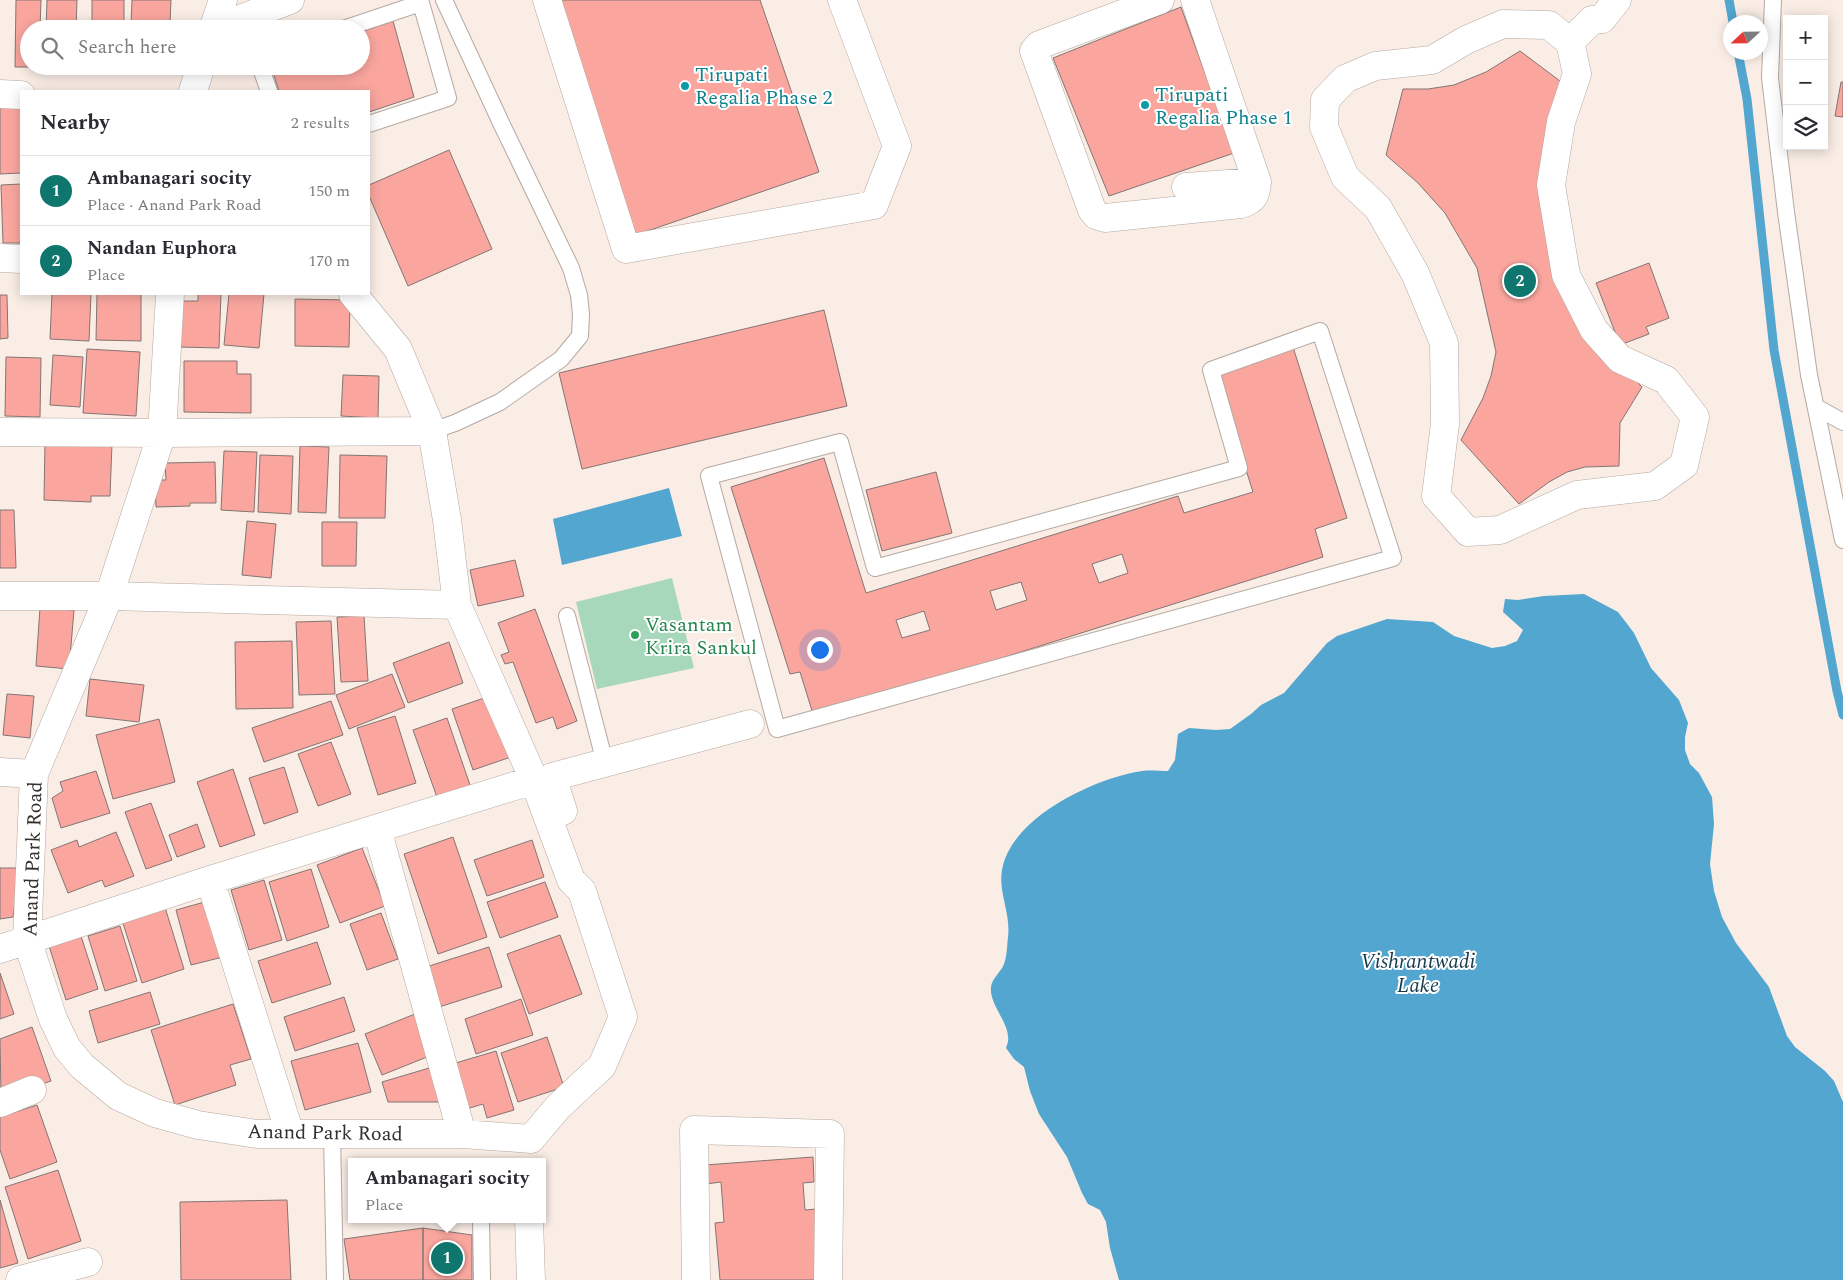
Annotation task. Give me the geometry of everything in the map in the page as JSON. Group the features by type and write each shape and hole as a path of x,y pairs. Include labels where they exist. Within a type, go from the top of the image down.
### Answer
{"street":[{"path":"217,20 223,0"},
{"path":"260,20 290,0"},
{"path":"548,0 626,249 874,205 897,146 842,0"},
{"path":"1160,0 1039,45 1034,51 1092,210 1096,215 1105,218 1241,204 1250,201 1256,195 1257,182 1195,0"},
{"path":"1570,42 1549,26 1503,24 1466,40 1432,60 1375,66 1346,79 1325,100 1324,127 1345,177 1378,208 1415,273 1444,343 1445,424 1436,496 1468,532 1500,530 1576,495 1655,486 1684,465 1695,417 1666,380 1620,359 1594,330 1566,274 1550,185 1561,122 1577,74 1570,42 1594,10 1602,19 1617,0"},
{"path":"193,90 198,75"},
{"path":"0,94 20,95"},
{"path":"1186,187 1257,182"},
{"path":"0,258 20,259"},
{"name":"Anand Park Road","path":"170,295 162,433 109,596 34,774 27,940 53,1020 67,1048 82,1066 118,1096 154,1113 198,1125 257,1134 462,1134 529,1150"},
{"path":"353,295 398,350 432,431 447,520 457,605 534,780 571,880 582,891 623,1017 602,1066 558,1108 529,1150"},
{"path":"0,432 432,431"},
{"path":"0,596 109,596 457,605"},
{"path":"582,891 585,876 552,777 762,722"},
{"path":"0,772 34,774"},
{"path":"0,949 210,880 534,780"},
{"path":"377,829 462,1134"},
{"path":"210,880 290,1134"},
{"path":"0,1103 32,1090"},
{"path":"696,1280 694,1130 830,1134 828,1280"},
{"path":"529,1223 531,1280"},
{"path":"20,1280 88,1262"}],"lane":[{"path":"432,431 455,423 500,402 561,359 580,336 581,314 579,295 571,268 444,0"},
{"path":"1773,0 1770,78 1786,212 1809,375 1843,540"},
{"path":"370,20 421,4 448,98 370,124"},
{"path":"263,75 269,90"},
{"path":"1320,331 1393,558 777,730 762,722 709,476 840,442 875,568 1239,468 1211,370 1320,331"},
{"path":"1816,407 1843,422"},
{"path":"567,616 605,763"},
{"path":"332,1135 335,1280"},
{"path":"481,1223 482,1280"}],"green space":[{"name":"Vasantam Krira Sankul","path":"672,578 694,668 597,689 576,602"}],"water":[{"path":"669,488 682,536 562,565 553,519"},
{"name":"Vishrantwadi Lake","path":"1584,594 1618,612 1634,633 1651,668 1679,700 1688,723 1685,750 1690,764 1699,773 1712,797 1714,824 1710,864 1714,891 1722,917 1736,943 1769,987 1787,1036 1795,1047 1825,1071 1834,1081 1843,1102 1843,1280 1119,1280 1110,1248 1106,1222 1100,1210 1088,1204 1067,1157 1039,1114 1030,1091 1024,1067 1014,1059 1006,1048 1008,1040 1007,1031 991,993 992,984 1004,964 1007,951 1008,920 1001,878 1002,870 1009,851 1021,833 1038,817 1079,791 1123,775 1145,771 1168,771 1175,760 1178,734 1189,728 1230,729 1261,705 1284,693 1327,643 1337,636 1387,619 1433,622 1454,636 1492,648 1505,646 1517,641 1523,630 1503,612 1505,599 1518,600 1544,596"}],"building":[{"path":"16,0 41,0 40,20 20,20 20,67 15,67"},
{"path":"47,0 77,0 76,20 46,20"},
{"path":"92,0 124,0 124,20 92,20"},
{"path":"132,0 171,0 170,20 131,20"},
{"name":"Tirupati Regalia Phase 2","path":"552,0 760,0 819,172 633,236"},
{"name":"Tirupati Regalia Phase 1","path":"1181,7 1234,153 1109,196 1053,58"},
{"path":"393,21 414,97 370,112 370,90 279,90 274,75 370,75 370,29"},
{"path":"1520,51 1564,84 1563,294 1604,349 1642,387 1620,423 1619,466 1585,467 1567,472 1549,482 1519,504 1461,440 1483,398 1491,376 1496,352 1477,268 1445,213 1418,183 1386,155 1403,89 1428,89 1454,85 1486,72"},
{"path":"1841,82 1843,82 1843,117 1835,116"},
{"path":"0,105 20,105 20,173 0,174"},
{"path":"449,150 492,249 408,286 370,198 370,185"},
{"path":"20,184 20,243 3,243 1,185"},
{"path":"1649,263 1669,318 1646,327 1649,334 1620,345 1596,283"},
{"path":"0,295 7,295 8,338 0,339"},
{"path":"52,295 91,295 89,341 50,339"},
{"path":"97,295 141,295 141,341 96,340"},
{"path":"198,295 221,295 219,348 179,347 181,301 198,301"},
{"path":"229,295 264,295 259,348 224,345"},
{"path":"295,299 350,300 349,347 295,346"},
{"path":"824,310 847,406 582,469 559,373"},
{"path":"1293,347 1347,518 1315,529 1323,557 814,717 800,672 790,674 731,487 824,458 866,593 1178,496 1184,513 1253,492 1215,372","holes":["1122,554 1128,573 1099,583 1092,564","1021,582 1027,600 996,610 990,591","924,611 930,630 902,638 896,620"]},
{"path":"87,349 140,352 136,416 83,413"},
{"path":"53,355 83,357 80,407 50,405"},
{"path":"6,357 41,358 40,417 5,416"},
{"path":"184,361 237,361 237,374 251,374 251,413 184,412"},
{"path":"343,375 379,376 378,418 341,416"},
{"path":"45,441 112,444 110,496 91,496 91,502 44,500"},
{"path":"300,446 329,447 326,513 298,512"},
{"path":"224,451 257,452 254,512 221,510"},
{"path":"260,455 293,456 291,514 258,512"},
{"path":"340,455 387,456 385,518 339,518"},
{"path":"215,462 216,503 190,503 190,506 156,507 155,480 166,480 165,463"},
{"path":"936,472 952,533 882,551 866,490"},
{"path":"0,510 14,510 16,568 0,568"},
{"path":"247,521 276,524 271,578 242,575"},
{"path":"322,522 357,522 356,566 322,566"},
{"path":"515,560 524,596 478,606 470,570"},
{"path":"40,608 74,610 69,669 36,666"},
{"path":"535,609 577,721 557,729 553,717 536,723 513,662 505,664 501,655 509,652 498,623"},
{"path":"364,616 368,681 341,682 337,617"},
{"path":"331,621 335,694 299,695 296,622"},
{"path":"292,641 293,708 236,709 235,642"},
{"path":"449,642 463,683 408,703 393,663"},
{"path":"392,674 405,707 349,729 336,695"},
{"path":"90,679 144,685 139,722 86,716"},
{"path":"7,694 34,696 30,738 3,735"},
{"path":"490,696 511,757 473,770 452,709"},
{"path":"331,701 343,735 264,762 252,728"},
{"path":"395,716 416,783 378,795 357,728"},
{"path":"447,718 471,788 438,800 413,730"},
{"path":"159,719 175,782 113,799 96,735"},
{"path":"331,742 351,794 318,806 298,754"},
{"path":"284,767 298,812 264,824 249,778"},
{"path":"233,769 255,835 220,847 197,782"},
{"path":"96,771 110,813 61,828 52,798 63,791 60,782"},
{"path":"151,803 172,860 146,869 125,812"},
{"path":"197,824 205,847 177,857 169,835"},
{"path":"116,832 134,876 105,887 102,880 68,893 51,850 77,840 79,847"},
{"path":"453,837 487,937 438,954 404,854"},
{"path":"532,840 544,877 487,896 474,860"},
{"path":"362,848 385,906 340,923 317,865"},
{"path":"0,868 20,868 13,917 0,919"},
{"path":"311,869 329,927 287,941 269,882"},
{"path":"264,880 282,940 249,950 231,890"},
{"path":"545,882 558,917 500,938 487,902"},
{"path":"208,901 223,957 191,965 176,910"},
{"path":"164,904 184,969 142,983 121,917"},
{"path":"381,913 398,959 367,970 350,924"},
{"path":"120,926 137,981 105,991 88,936"},
{"path":"560,935 582,994 529,1014 507,954"},
{"path":"81,936 98,989 66,1000 49,946"},
{"path":"317,942 331,984 272,1003 258,961"},
{"path":"489,947 502,987 439,1007 426,967"},
{"path":"0,973 14,1014 0,1019"},
{"path":"150,992 160,1024 98,1043 89,1011"},
{"path":"344,997 355,1031 295,1051 284,1017"},
{"path":"521,999 533,1035 476,1054 465,1019"},
{"path":"233,1004 251,1059 230,1065 236,1085 175,1105 151,1030"},
{"path":"415,1014 432,1055 382,1075 365,1034"},
{"path":"32,1027 51,1081 1,1098 0,1039"},
{"path":"547,1037 564,1087 518,1102 501,1053"},
{"path":"358,1043 371,1092 305,1110 291,1061"},
{"path":"496,1051 514,1110 487,1118 483,1104 463,1110 449,1065"},
{"path":"436,1066 448,1102 388,1102 382,1082"},
{"path":"37,1105 57,1162 10,1179 0,1150 0,1117"},
{"path":"813,1157 814,1182 803,1183 805,1210 816,1209 822,1280 720,1280 715,1223 724,1222 721,1182 706,1184 705,1165"},
{"path":"58,1170 81,1241 28,1259 5,1187"},
{"path":"0,1200 18,1263 0,1268"},
{"path":"287,1200 291,1280 181,1280 180,1202"},
{"path":"423,1228 423,1280 350,1280 344,1239"},
{"path":"423,1228 472,1235 472,1280 423,1280"}],"waterway":[{"path":"1729,0 1732,15"},
{"path":"1740,60 1747,99 1774,350 1843,715"}],"place":[{"name":"Tirupati Regalia Phase 2","path":"685,86"},
{"name":"Tirupati Regalia Phase 1","path":"1145,105"},
{"name":"Nandan Euphora","path":"1520,281"},
{"name":"Vasantam Krira Sankul","path":"635,635"},
{"name":"Ambanagari socity","path":"447,1258"}]}
